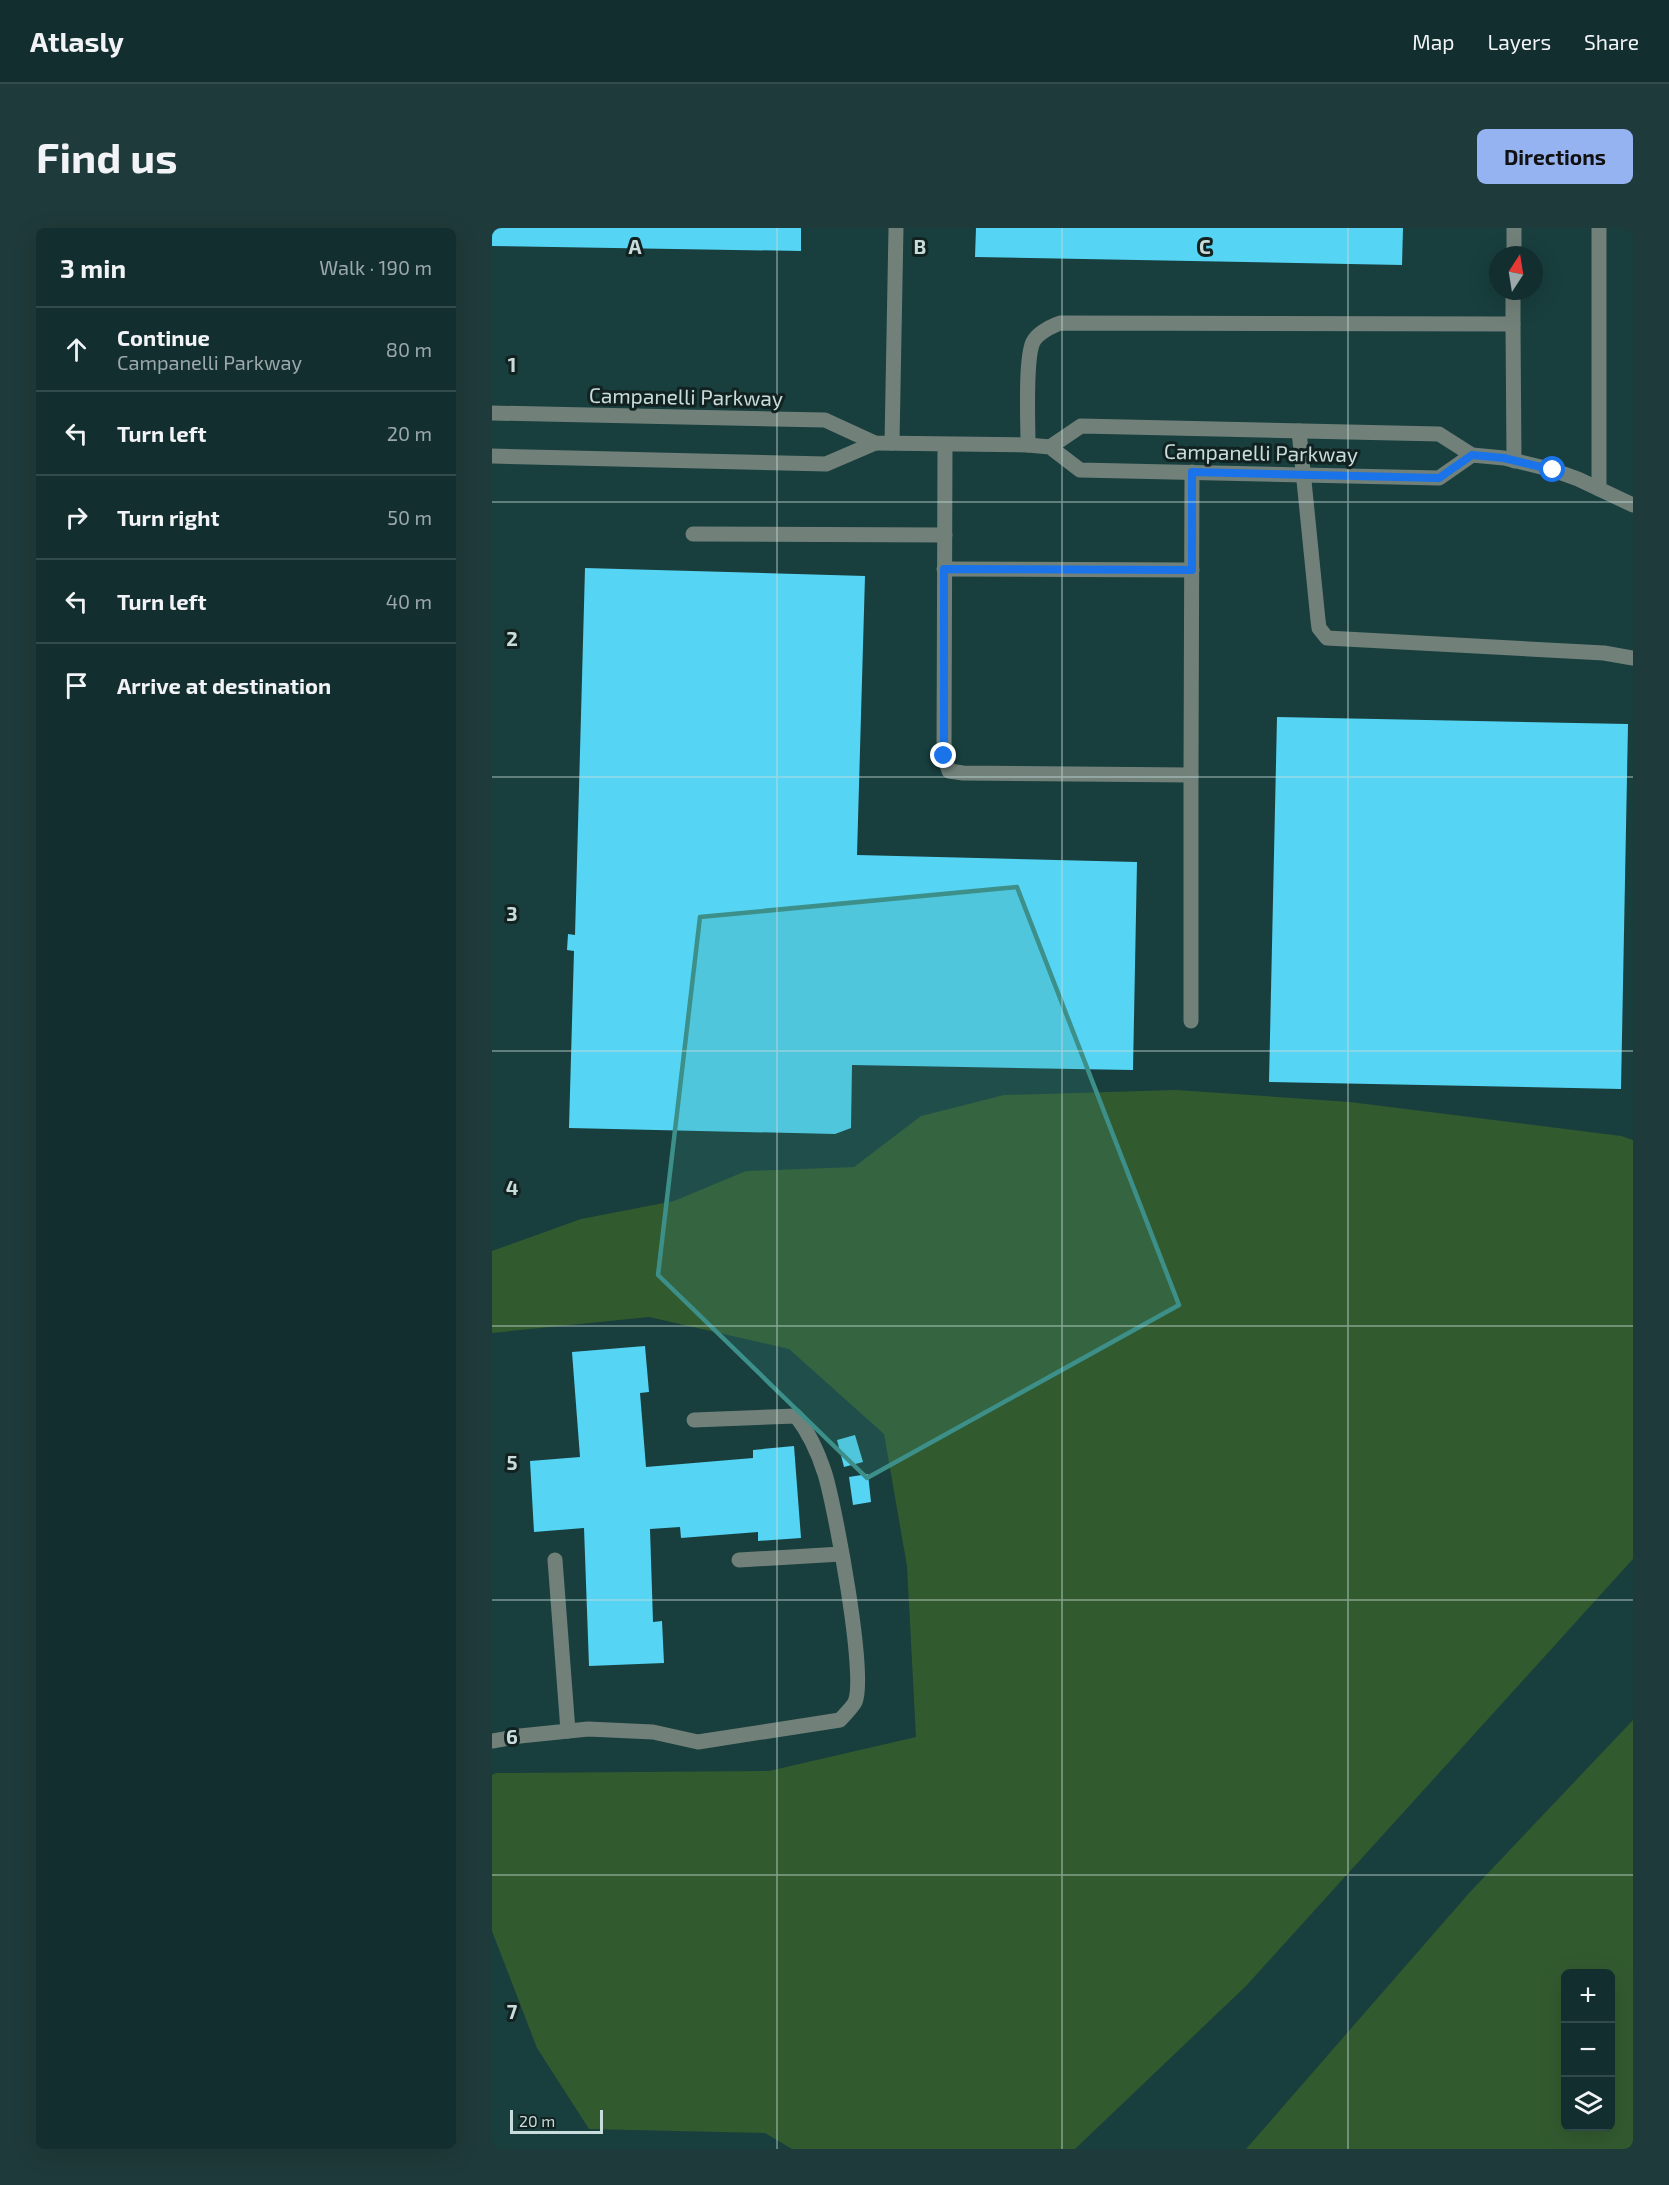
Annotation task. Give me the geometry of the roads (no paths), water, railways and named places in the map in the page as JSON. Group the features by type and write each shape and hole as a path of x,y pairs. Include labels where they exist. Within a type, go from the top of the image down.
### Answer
{"street":[{"path":"892,443 896,228"},
{"path":"1514,228 1514,246"},
{"path":"1599,228 1599,489"},
{"path":"1514,300 1515,461"},
{"path":"1028,445 1029,356 1034,340 1046,330 1060,323 1513,324"},
{"name":"Campanelli Parkway","path":"492,413 825,420 875,443"},
{"name":"Campanelli Parkway","path":"1050,447 1081,426 1439,434 1472,455 1515,461 1553,470 1633,505"},
{"path":"1299,431 1319,628 1327,638 1604,653 1633,658"},
{"name":"Campanelli Parkway","path":"492,456 826,464 875,443 1028,445 1050,447 1080,470 1439,478 1472,455"},
{"path":"945,445 944,756 949,771 1191,775"},
{"path":"1191,1021 1192,472"},
{"path":"693,534 945,535"},
{"path":"944,569 1192,570"},
{"path":"492,1741 588,1729 653,1732 698,1742 840,1720 855,1702 858,1671 841,1554 825,1475 811,1436 796,1416 694,1420"},
{"path":"739,1560 841,1554"},
{"path":"555,1560 568,1731"}]}
